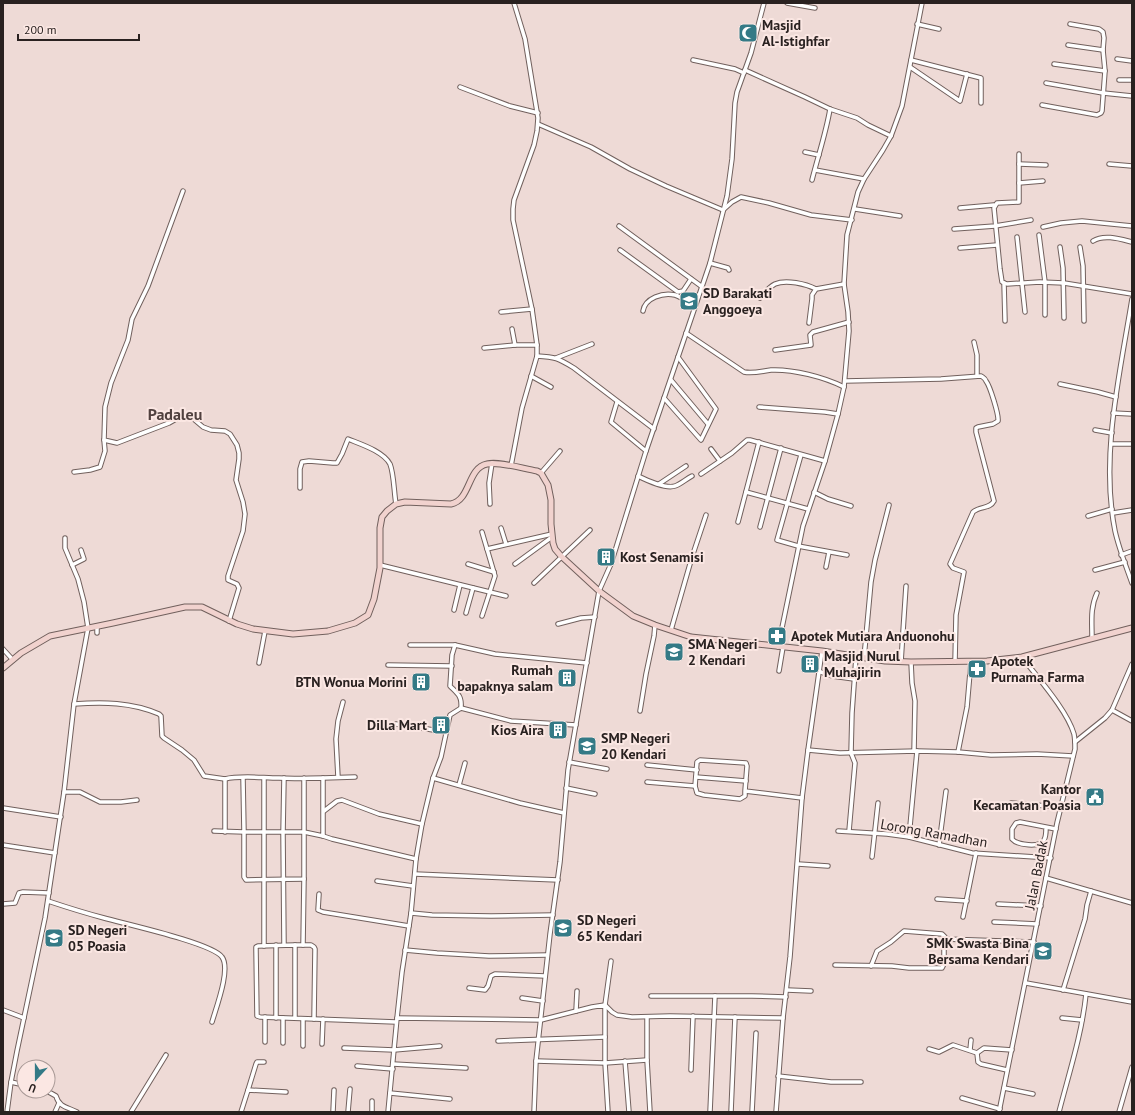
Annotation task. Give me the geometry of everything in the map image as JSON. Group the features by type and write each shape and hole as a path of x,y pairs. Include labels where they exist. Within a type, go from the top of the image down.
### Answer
{"street":[{"path":"511,466 522,408 537,356 532,309 513,220 513,209 514,200 534,146 538,124 538,113 525,39 514,3"},
{"path":"534,1112 538,1039 547,955 558,880 569,762 599,591 611,564 646,451 710,263 727,196 731,167 735,103 764,3"},
{"path":"787,3 815,8"},
{"path":"779,671 781,647 798,546 808,509 825,460 838,414 845,381 849,322 844,284 847,235 855,209 858,192 864,179 883,150 902,106 922,3"},
{"path":"917,24 939,28"},
{"path":"1042,105 1099,115 1102,111 1105,71 1103,50 1104,38 1102,30 1070,24"},
{"path":"1068,45 1103,50"},
{"path":"1116,59 1132,61"},
{"path":"693,60 744,72 830,109 857,118 890,136"},
{"path":"911,60 981,78 981,103"},
{"path":"1054,64 1105,71"},
{"path":"910,67 960,101 967,74"},
{"path":"1119,80 1132,80"},
{"path":"1046,83 1103,93 1132,96"},
{"path":"460,87 510,106 538,113"},
{"path":"812,180 825,134 830,109"},
{"path":"538,124 591,147 659,183 723,210"},
{"path":"805,152 819,156"},
{"path":"960,208 994,206 998,202 1019,202 1019,154"},
{"path":"1019,164 1046,165"},
{"path":"1109,164 1132,166"},
{"path":"815,170 864,179"},
{"path":"1019,183 1043,182"},
{"path":"74,472 100,467 105,451 105,408 111,383 128,340 134,315 148,286 183,191"},
{"path":"723,210 737,199 747,197 811,215 852,220"},
{"path":"994,206 1000,274 1004,283 1005,321"},
{"path":"855,209 900,216"},
{"path":"954,229 995,226 1031,220"},
{"path":"1042,227 1082,221 1132,226"},
{"path":"619,226 701,286"},
{"path":"1039,235 1044,282 1045,315"},
{"path":"1017,237 1025,312"},
{"path":"1093,241 1099,238 1107,238 1132,242"},
{"path":"960,248 997,245"},
{"path":"1060,247 1064,283 1064,318"},
{"path":"1080,247 1083,266 1084,321"},
{"path":"620,250 678,292 683,291 691,279"},
{"path":"710,263 728,270"},
{"path":"760,298 771,286 780,283 801,284 816,289 844,284"},
{"path":"1004,283 1064,283 1132,294"},
{"path":"810,323 812,295 816,289"},
{"path":"643,311 648,301 652,298 667,294 682,298 694,307"},
{"path":"1132,299 1113,413 1110,476 1115,531 1121,555 1132,583"},
{"path":"501,312 532,309"},
{"path":"775,350 811,345 812,333 849,322"},
{"path":"512,329 516,345"},
{"path":"686,333 744,372 753,373 770,370 789,371 825,378 844,387"},
{"path":"974,342 977,355 977,376"},
{"path":"556,358 592,344"},
{"path":"484,348 537,345"},
{"path":"537,356 556,358 574,368 654,429"},
{"path":"664,398 701,440 716,409 678,357"},
{"path":"531,376 551,387"},
{"path":"845,381 941,379 977,376 981,376 986,381 999,419 997,423 978,427 976,430 994,501 991,505 977,509 974,512 950,564 953,568 964,572 956,615 955,662"},
{"path":"670,380 708,424"},
{"path":"1060,384 1116,397"},
{"path":"618,402 610,422 646,451"},
{"path":"759,407 838,414"},
{"path":"1113,413 1132,414"},
{"path":"104,440 117,443 169,423 183,415 190,416 203,427 211,430 225,431 230,434 237,445 239,453 240,459 236,480 245,514 243,531 228,576 228,580 237,584 239,588 229,620"},
{"path":"1095,430 1112,433"},
{"path":"300,488 300,469 302,462 337,462 348,439 363,445 386,459 390,465 396,504"},
{"path":"701,474 747,440 825,460"},
{"path":"738,522 759,442"},
{"path":"1111,444 1132,444"},
{"path":"760,527 780,448"},
{"path":"711,449 720,460"},
{"path":"541,473 560,451"},
{"path":"801,455 777,540 798,546 847,555"},
{"path":"490,504 489,483 492,463"},
{"path":"3,668 21,653 44,638 185,606 202,608 237,624 266,631 293,634 309,634 328,631 360,621 368,615 373,604 380,565 380,528 382,518 386,511 396,504 405,502 456,503 462,498 476,471 481,466 492,463 541,473 548,485 551,500 552,536 554,546 561,556 599,591 633,616 692,637 822,651 856,657 901,662 955,662 1004,660 1022,657 1132,628"},
{"path":"659,484 686,466"},
{"path":"638,476 670,487 674,487 692,476"},
{"path":"746,492 808,509"},
{"path":"814,492 828,499 851,506"},
{"path":"864,658 871,582 889,505"},
{"path":"1088,516 1112,511 1132,510"},
{"path":"671,630 706,515"},
{"path":"502,528 506,544"},
{"path":"534,583 590,530"},
{"path":"482,532 495,576 482,616"},
{"path":"487,549 552,536"},
{"path":"515,564 552,536"},
{"path":"7,1112 11,1082 48,901 61,817 74,704 88,628 84,602 78,579 65,548 65,538"},
{"path":"72,565 84,558 81,550"},
{"path":"1121,555 1132,551"},
{"path":"826,567 829,552"},
{"path":"1095,570 1125,562"},
{"path":"468,564 494,572"},
{"path":"380,565 506,596"},
{"path":"454,610 460,584"},
{"path":"901,662 906,586"},
{"path":"466,613 473,588"},
{"path":"1092,638 1091,611 1097,593"},
{"path":"558,624 581,618 595,617"},
{"path":"640,711 655,625"},
{"path":"97,626 97,633"},
{"path":"259,662 266,631"},
{"path":"410,644 455,645 495,654 587,663"},
{"path":"455,645 452,655 450,686 460,696 462,700 461,708"},
{"path":"3,649 13,660"},
{"path":"776,1112 783,1018 787,990 798,864 802,798 818,671 822,651"},
{"path":"849,831 855,763 851,753 856,657"},
{"name":"Jalan Badak","path":"1000,1110 1046,878 1075,742 1071,726 1061,709 1022,657"},
{"path":"958,752 967,707 971,661"},
{"path":"909,837 915,751 915,701 911,662"},
{"path":"388,666 452,666"},
{"path":"1075,742 1105,718 1112,710 1132,666"},
{"path":"818,671 832,676 854,679"},
{"path":"338,777 336,739 338,721 343,702"},
{"path":"74,704 121,704 137,706 159,714 161,716 162,736 194,760 204,776 225,779 355,777"},
{"path":"388,1112 416,859 422,824 433,778 441,756 450,715 461,708 511,721 576,725"},
{"path":"1112,710 1132,721"},
{"path":"396,724 446,732"},
{"path":"808,750 851,753 915,751 958,752 991,755 1036,754 1073,756"},
{"path":"700,760 746,764 745,796 740,799 699,794 695,786 696,777 697,762 700,760"},
{"path":"569,762 607,769"},
{"path":"459,785 464,763"},
{"path":"647,765 697,770"},
{"path":"696,777 746,781"},
{"path":"243,778 244,877 246,880 304,879"},
{"path":"264,778 264,946"},
{"path":"284,778 284,945"},
{"path":"303,945 304,778"},
{"path":"323,778 323,836"},
{"path":"433,778 520,803 564,813"},
{"path":"225,779 225,832"},
{"path":"647,782 695,786"},
{"path":"566,788 596,794"},
{"path":"746,791 802,798"},
{"path":"939,845 946,791"},
{"path":"64,792 80,792 100,802 137,800"},
{"path":"324,811 337,801 342,800 379,814 422,824"},
{"path":"872,857 878,803"},
{"path":"1011,803 1061,807"},
{"path":"3,808 61,817"},
{"path":"1046,828 1042,843 1030,845 1016,843 1012,839 1012,830 1016,823 1020,822 1056,829"},
{"path":"214,831 264,833 304,832 416,859"},
{"name":"Lorong Ramadhan","path":"838,831 909,837 976,853 1051,858"},
{"path":"3,845 55,853"},
{"path":"964,917 976,853"},
{"path":"798,864 828,866"},
{"path":"415,874 558,880"},
{"path":"1046,878 1132,903"},
{"path":"377,881 413,886"},
{"path":"1063,990 1086,920 1087,905 1091,891"},
{"path":"3,904 15,903 19,893 22,892 49,893"},
{"path":"319,894 318,910 323,912 409,926"},
{"path":"937,899 968,901"},
{"path":"48,901 103,918 167,935 215,951 222,957 225,964 222,989 212,1022"},
{"path":"998,904 1041,906"},
{"path":"411,913 491,916 553,915"},
{"path":"994,922 1037,924"},
{"path":"834,965 870,966 892,966 908,968 942,968 944,964 945,936 942,934 904,931 877,951 870,966"},
{"path":"944,939 1034,942"},
{"path":"276,945 276,1018"},
{"path":"314,1019 314,946 276,945 256,947 257,1016 303,1019 541,1020 605,1005"},
{"path":"295,945 295,1018"},
{"path":"405,950 489,956 547,955"},
{"path":"608,1112 605,1063 605,1005 611,961"},
{"path":"469,988 485,990 491,976 495,974 545,976"},
{"path":"1026,983 1132,1002"},
{"path":"787,990 811,991"},
{"path":"576,1011 577,991"},
{"path":"1059,1112 1069,1078 1082,1020 1086,994"},
{"path":"651,996 786,997"},
{"path":"710,1112 715,996"},
{"path":"522,998 543,1001"},
{"path":"605,1005 612,1012 623,1016 783,1018"},
{"path":"3,1010 24,1018"},
{"path":"691,1070 693,1016"},
{"path":"265,1017 265,1042"},
{"path":"647,1017 647,1060 650,1112"},
{"path":"731,1112 735,1017"},
{"path":"283,1018 283,1043"},
{"path":"1062,1018 1082,1020"},
{"path":"302,1046 303,1019"},
{"path":"322,1044 323,1019"},
{"path":"752,1112 756,1033"},
{"path":"498,1041 605,1038"},
{"path":"970,1050 971,1040"},
{"path":"929,1049 939,1052 953,1045 977,1053"},
{"path":"344,1048 394,1050 440,1046"},
{"path":"977,1053 984,1048 1012,1050"},
{"path":"977,1053 978,1062 981,1064 1008,1070"},
{"path":"131,1112 166,1055"},
{"path":"536,1061 605,1063 647,1060"},
{"path":"625,1061 629,1112"},
{"path":"241,1112 256,1064 257,1062 264,1062"},
{"path":"357,1066 466,1068"},
{"path":"1119,1112 1132,1067"},
{"path":"778,1076 831,1082 861,1082"},
{"path":"11,1082 16,1083"},
{"path":"1127,1083 1132,1084"},
{"path":"1004,1088 1033,1094"},
{"path":"348,1112 350,1089"},
{"path":"248,1090 286,1092"},
{"path":"333,1112 334,1090"},
{"path":"390,1093 450,1099"},
{"path":"56,1096 59,1103 77,1112"},
{"path":"962,1098 1000,1110"},
{"path":"372,1101 372,1112"},
{"path":"55,1112 59,1103"}],"place":[{"name":"Masjid Al-Istighfar","path":"748,33"},
{"name":"SD Barakati Anggoeya","path":"689,301"},
{"name":"Kost Senamisi","path":"606,557"},
{"name":"Apotek Mutiara Anduonohu","path":"777,636"},
{"name":"SMA Negeri 2 Kendari","path":"674,652"},
{"name":"Masjid Nurul Muhajirin","path":"810,664"},
{"name":"Apotek Purnama Farma","path":"977,669"},
{"name":"Rumah bapaknya salam","path":"567,678"},
{"name":"BTN Wonua Morini","path":"421,682"},
{"name":"Dilla Mart","path":"441,725"},
{"name":"Kios Aira","path":"558,730"},
{"name":"SMP Negeri 20 Kendari","path":"587,746"},
{"name":"Kantor Kecamatan Poasia","path":"1095,797"},
{"name":"SD Negeri 65 Kendari","path":"563,928"},
{"name":"SD Negeri 05 Poasia","path":"54,938"},
{"name":"SMK Swasta Bina Bersama Kendari","path":"1043,951"}],"district":[{"name":"Padaleu","path":"175,414"}]}
